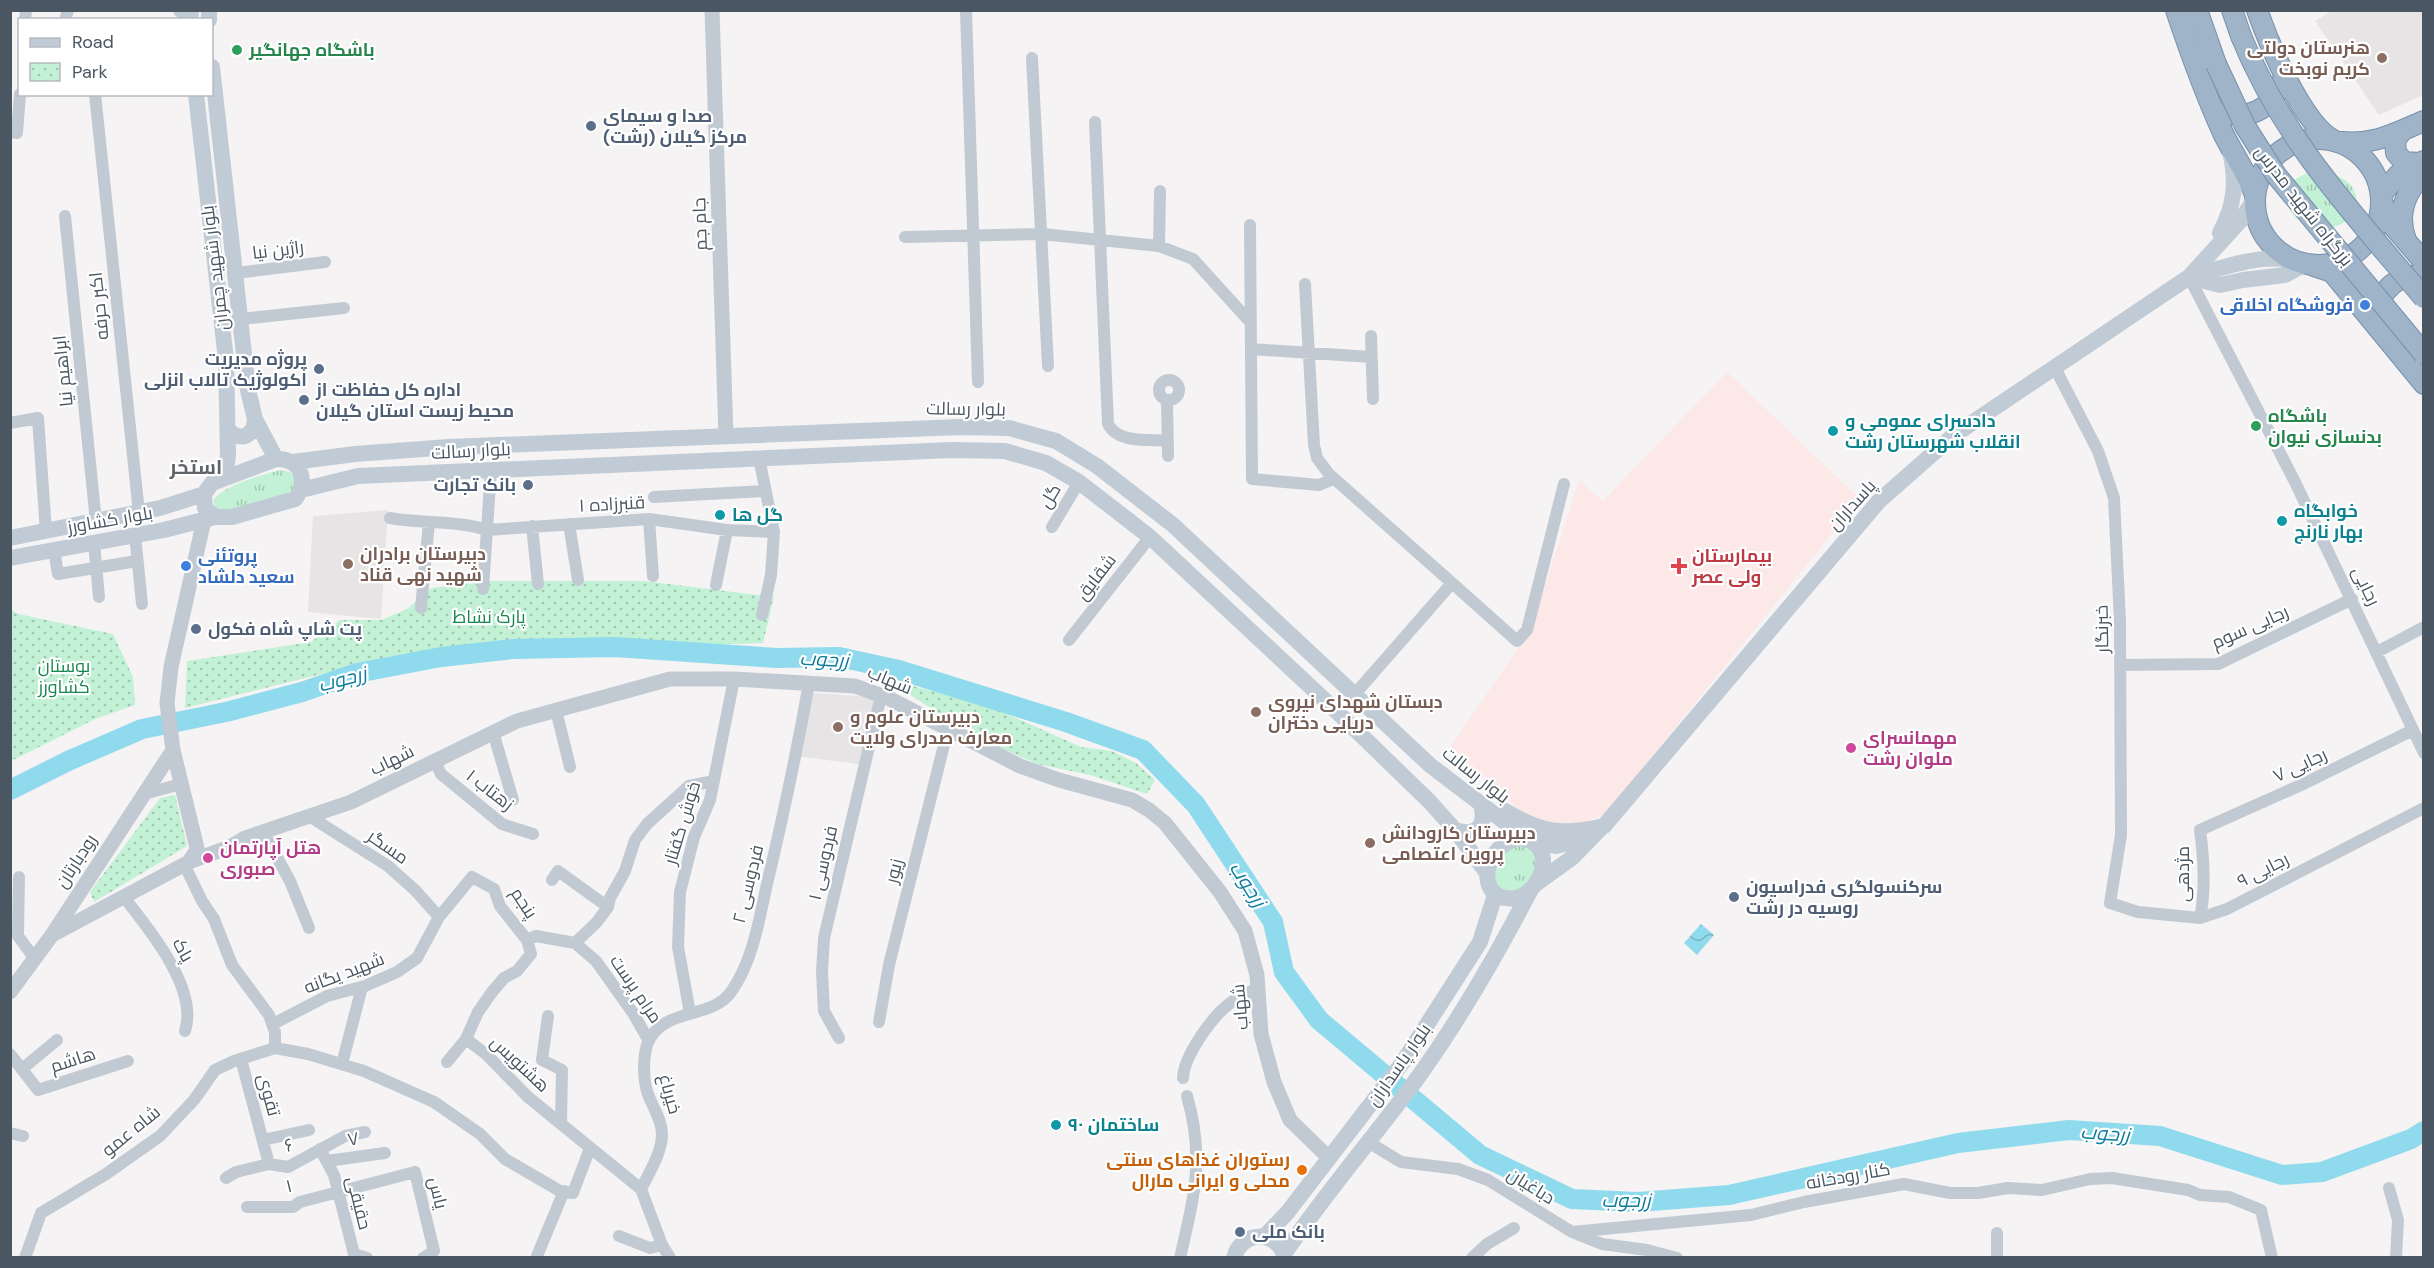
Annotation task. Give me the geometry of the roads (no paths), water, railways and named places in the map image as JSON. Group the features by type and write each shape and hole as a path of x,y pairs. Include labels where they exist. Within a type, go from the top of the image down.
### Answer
{"highway":[{"name":"بزرگراه شهید مدرس","path":"2176,10 2207,96 2255,197"},
{"name":"بزرگراه شهید مدرس","path":"2197,10 2228,92 2270,167 2424,354"},
{"name":"بزرگراه شهید مدرس","path":"2232,10 2258,75 2290,133 2315,169 2424,298"},
{"path":"2257,10 2279,62 2318,129 2354,150 2367,162 2376,178 2388,220 2424,262"},
{"path":"2207,96 2215,106 2230,113 2243,115 2259,111 2269,103 2278,89 2281,73 2279,62"},
{"path":"2422,166 2398,175 2381,196 2376,227 2358,251 2335,263 2301,263 2276,250 2264,236 2257,219 2255,197 2260,178 2265,167 2285,148 2311,139 2374,142 2424,121"},
{"path":"2403,130 2395,140 2396,153 2408,164 2422,166"},
{"path":"2407,243 2402,224 2403,204 2422,166"},
{"name":"بزرگراه شهید مدرس","path":"2301,263 2332,272 2424,384"},
{"path":"2380,330 2378,307 2386,289 2403,278 2424,276"}],"main road":[{"name":"بلوار شهید چمران","path":"213,77 248,390 255,419 276,459"},
{"name":"بلوار شهید چمران","path":"196,96 226,360 228,430 225,477"},
{"path":"2210,255 2232,206 2233,170 2229,144"},
{"path":"2189,277 2244,216 2255,197"},
{"path":"2189,277 2241,263 2274,258 2301,263"},
{"name":"پاسداران","path":"1604,825 1879,501 1954,435 2189,277"},
{"path":"228,430 234,436 242,438 250,435 255,428 255,419"},
{"name":"بلوار رسالت","path":"276,459 293,462 355,454 534,443 961,427 1009,428 1056,441 1097,466 1173,525 1431,766 1531,840"},
{"path":"534,443 535,467"},
{"name":"بلوار رسالت","path":"301,490 358,476 961,450 1005,451 1046,463 1079,482 1150,537 1430,802 1455,830 1487,873"},
{"path":"355,454 350,458 349,469 358,476"},
{"path":"210,519 205,508 204,494 212,483 276,459"},
{"path":"293,462 300,470 303,480 301,490"},
{"name":"بلوار کشاورز","path":"10,558 167,530 210,519 232,517 295,499 301,490"},
{"name":"بلوار کشاورز","path":"10,538 139,513 204,494"},
{"path":"1431,766 1454,772 1505,811 1544,830 1565,833 1604,825"},
{"path":"1455,830 1464,833 1474,831 1481,824 1484,815 1481,805"},
{"path":"1604,825 1573,857 1534,887 1512,899 1496,895 1490,889 1487,873 1491,859 1499,848 1511,841 1531,840 1557,846 1581,840 1604,825"},
{"path":"1531,840 1543,857 1542,872 1534,887"},
{"name":"بلوار پاسداران","path":"1285,1256 1420,1074 1499,952 1534,887"},
{"name":"بلوار پاسداران","path":"1265,1236 1287,1213 1402,1062 1480,942 1496,895"},
{"path":"1234,1257 1236,1250 1251,1236 1265,1236 1277,1242 1285,1256"}],"street":[{"name":"جام جم","path":"712,10 726,436"},
{"path":"966,10 978,382"},
{"path":"1032,58 1048,366"},
{"path":"10,132 17,133 20,96"},
{"name":"اکبر حرفه","path":"95,96 139,513"},
{"path":"1095,122 1108,424 1119,436 1168,441"},
{"path":"1159,246 1160,191"},
{"name":"ابراهیم نیا","path":"65,216 96,522"},
{"path":"1250,225 1252,479 1318,485 1334,478"},
{"path":"905,237 1042,234 1159,246 1193,260 1251,323"},
{"name":"راژین نیا","path":"236,273 325,262"},
{"name":"رجایی","path":"2189,277 2352,599 2424,753"},
{"path":"1305,284 1315,452 1320,464 1517,641 1527,630 1564,484"},
{"path":"241,320 344,308"},
{"path":"1371,336 1373,399"},
{"path":"1251,349 1371,357"},
{"name":"خبرنگار","path":"2054,366 2098,451 2114,498 2120,665 2121,834 2110,903"},
{"path":"1167,400 1168,456"},
{"path":"10,423 38,418 46,532"},
{"path":"759,458 774,532 771,575 762,615"},
{"path":"483,589 491,469"},
{"name":"گل","path":"1052,527 1079,482"},
{"path":"654,497 766,491"},
{"name":"قنبرزاده ۱","path":"390,518 474,525 487,530 649,519 727,530 774,532"},
{"path":"210,519 198,550 171,667 167,703 173,750 181,784 190,858 202,901 214,919 232,965 269,1015 275,1032 275,1048 364,1071 434,1102 480,1134 505,1159 534,1178 564,1191 573,1193 590,1148"},
{"path":"649,519 653,576"},
{"path":"421,608 429,522"},
{"path":"569,524 578,579"},
{"path":"532,526 538,584"},
{"path":"167,530 180,531 192,539 198,550"},
{"path":"716,585 727,530"},
{"path":"135,535 142,604"},
{"name":"شقایق","path":"1069,640 1150,537"},
{"path":"94,543 99,597"},
{"path":"54,550 58,574 137,561"},
{"path":"1354,695 1452,583"},
{"name":"رجایی سوم","path":"2120,665 2218,664 2352,599"},
{"path":"2377,652 2424,627"},
{"name":"شهاب","path":"190,858 230,839 245,838 351,802 517,721 670,679 855,686 881,696 1020,766 1059,780 1132,800 1149,810 1165,824 1220,892 1245,931 1257,975 1261,1034 1274,1082 1290,1120 1329,1158"},
{"name":"خوش گفتار","path":"690,1013 678,947 680,892 694,837 710,800 734,680"},
{"name":"فردوسی ۲","path":"649,1041 663,1024 690,1013 711,1008 730,993 746,966 788,798 810,683"},
{"name":"فردوسی ۱","path":"839,1038 824,1011 822,972 824,938 881,696"},
{"path":"556,710 570,767"},
{"name":"زیور","path":"879,1022 889,965 948,729"},
{"name":"رجایی ۷","path":"2200,830 2301,785 2413,730"},
{"path":"493,732 513,800"},
{"name":"رودبارتان","path":"13,985 52,935 173,750"},
{"name":"زهتاب ۱","path":"435,761 441,774 502,824 533,834"},
{"path":"527,940 536,936 575,943 597,922 608,907 610,898 625,871 635,840 647,824 689,786 714,781"},
{"path":"144,794 181,784"},
{"name":"رجایی ۹","path":"2110,903 2138,912 2200,918 2227,909 2424,808"},
{"name":"مسگر","path":"309,816 388,866 439,916"},
{"name":"مژدهی","path":"2200,830 2204,891 2200,918"},
{"path":"263,832 290,880 309,928"},
{"path":"52,935 190,858"},
{"path":"552,880 558,871 608,907"},
{"path":"19,877 18,936 34,959"},
{"name":"پنجم","path":"439,916 472,877 494,889 500,906 527,940"},
{"path":"80,891 81,903 85,908 95,912"},
{"name":"پاک","path":"123,896 154,936 176,974 184,998 188,1022 185,1031"},
{"name":"شهید یگانه","path":"273,1024 327,996 362,987 397,972 417,958 439,916"},
{"name":"هشتویس","path":"527,940 531,954 517,971 504,978 492,992 478,1012 466,1039 486,1054 528,1097 641,1189"},
{"name":"مرام پرست","path":"575,943 596,960 633,1013 649,1041"},
{"path":"342,1064 362,987"},
{"path":"1183,1078 1185,1065 1209,1026 1228,1004 1258,988"},
{"path":"548,1016 542,1060 561,1070 561,1124"},
{"path":"447,1062 466,1039"},
{"path":"22,1070 57,1040"},
{"name":"خیرباغ","path":"641,1189 656,1157 662,1134 646,1091 644,1062 649,1041"},
{"name":"شاه عمو","path":"26,1257 40,1213 106,1174 160,1136 194,1100 215,1070 275,1048"},
{"name":"هاشم","path":"10,1054 38,1090 128,1061"},
{"name":"تقوی","path":"241,1059 269,1164"},
{"path":"1180,1257 1193,1199 1198,1154 1195,1124 1187,1096"},
{"name":"تقوی","path":"263,1140 309,1130"},
{"name":"۶","path":"269,1164 288,1167 345,1136 365,1132"},
{"name":"دباغیان","path":"1368,1142 1401,1162 1458,1169 1488,1180 1572,1232 1602,1244 1677,1257"},
{"name":"حقیقی","path":"320,1149 334,1175 354,1254 367,1257"},
{"name":"۷","path":"327,1161 385,1153"},
{"path":"226,1178 236,1172 269,1164"},
{"name":"یاس","path":"339,1194 415,1173 434,1251 423,1257"},
{"name":"کنار رودخانه","path":"1572,1232 1751,1215 1804,1202 1904,1184 1950,1193 1978,1193 2008,1188 2042,1190 2090,1179 2112,1178 2188,1190 2200,1195 2229,1197 2261,1210 2272,1257"},
{"path":"2389,1188 2398,1220 2396,1257"},
{"path":"641,1189 662,1245 670,1257"},
{"path":"537,1256 564,1191"},
{"name":"۱","path":"247,1207 293,1207 300,1202 339,1194"},
{"path":"1472,1257 1486,1244 1514,1228"},
{"path":"1997,1233 1997,1257"},
{"path":"619,1236 650,1248 662,1245"}],"water":[{"path":"1701,924 1714,935 1697,955 1684,943"}],"waterway":[{"name":"زرجوب","path":"10,790 68,761 142,729 226,712 302,692 357,673 441,657 513,649 615,647 777,658 839,657 899,670 1066,722 1143,750 1196,805 1273,922 1284,972 1319,1020 1480,1155 1572,1199 1638,1202 1729,1195 1958,1143 2069,1130 2160,1136 2282,1175 2322,1172 2411,1139 2424,1131"}],"place":[{"name":"باشگاه جهانگیر","path":"237,50"},
{"name":"هنرستان دولتی کریم نوبخت","path":"2382,58"},
{"name":"صدا و سیمای مرکز گیلان (رشت)","path":"591,126"},
{"name":"فروشگاه اخلاقی","path":"2365,305"},
{"name":"پروژه مدیریت اکولوژیک تالاب انزلی","path":"319,369"},
{"name":"اداره کل حفاظت از محیط زیست استان گیلان","path":"304,400"},
{"name":"باشگاه بدنسازی نیوان","path":"2256,426"},
{"name":"دادسرای عمومی و انقلاب شهرستان رشت","path":"1833,431"},
{"name":"بانک تجارت","path":"528,485"},
{"name":"گل ها","path":"720,515"},
{"name":"خوابگاه بهار نارنج","path":"2282,521"},
{"name":"دبیرستان برادران شهید نهی قناد","path":"348,564"},
{"name":"پروتئنی سعید دلشاد","path":"186,566"},
{"name":"بیمارستان ولی عصر","path":"1679,566"},
{"name":"پت شاپ شاه فکول","path":"196,629"},
{"name":"دبستان شهدای نیروی دریایی دختران","path":"1256,712"},
{"name":"دبیرستان علوم و معارف صدرای ولایت","path":"838,727"},
{"name":"مهمانسرای ملوان رشت","path":"1851,748"},
{"name":"دبیرستان کارودانش پروین اعتصامی","path":"1370,843"},
{"name":"هتل آپارتمان صبوری","path":"208,858"},
{"name":"سرکنسولگری فدراسیون روسیه در رشت","path":"1734,897"},
{"name":"ساختمان ۹۰","path":"1056,1125"},
{"name":"رستوران غذاهای سنتی محلی و ایرانی مارال","path":"1302,1170"},
{"name":"بانک ملی","path":"1240,1232"}],"district":[{"name":"استخر","path":"196,467"}],"park label":[{"name":"پارک نشاط","path":"489,617"},
{"name":"بوستان کشاورز","path":"64,676"}]}
